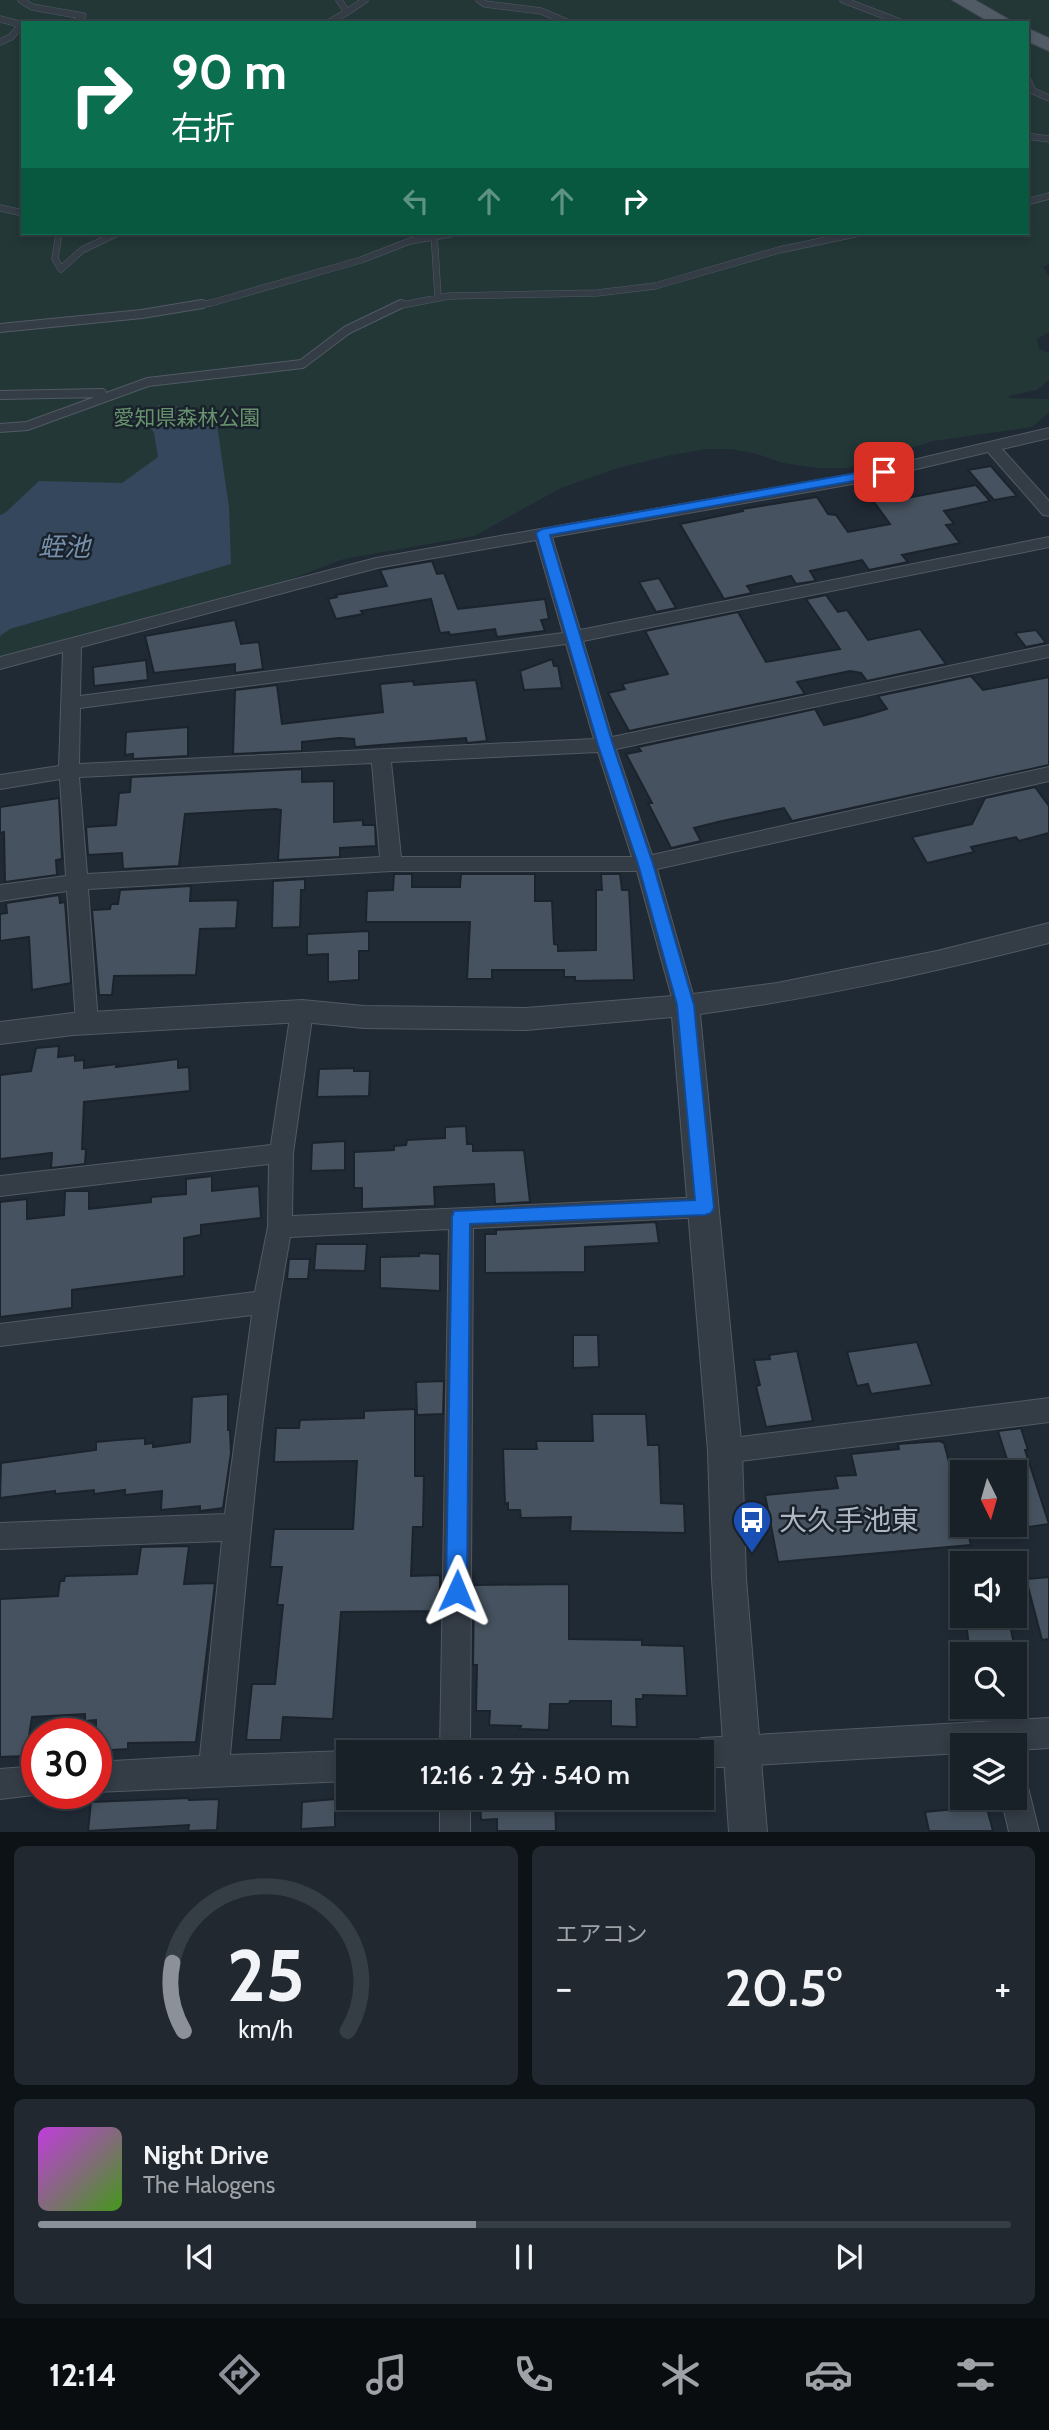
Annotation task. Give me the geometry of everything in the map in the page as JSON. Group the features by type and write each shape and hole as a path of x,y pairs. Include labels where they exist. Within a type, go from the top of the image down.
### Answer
{"main road":[{"path":"961,0 1002,21"},
{"path":"1029,35 1049,45"}],"street":[{"path":"0,663 376,563 858,478 1049,433"},
{"path":"993,448 1049,511"},
{"path":"542,533 605,745 645,864 685,1005 725,1451 729,1578 748,1832"},
{"path":"70,703 572,637 1049,542"},
{"path":"72,646 69,771 87,1023"},
{"path":"0,782 69,771 605,745 1049,650"},
{"path":"381,756 391,864"},
{"path":"0,893 76,882 391,864 645,864 1049,774"},
{"path":"0,1033 87,1023 302,1012 364,1017 526,1019 685,1005 803,988 937,961 1049,933"},
{"path":"214,1770 237,1527 266,1302 280,1227 281,1153 302,1012"},
{"path":"0,1186 281,1153"},
{"path":"280,1227 705,1208"},
{"path":"455,1740 461,1217"},
{"path":"0,1335 266,1302"},
{"path":"725,1451 1049,1410"},
{"path":"0,1536 237,1527"},
{"path":"1027,1736 1049,1733"},
{"path":"714,1752 950,1742"},
{"path":"112,1776 336,1766"},
{"path":"0,1784 21,1782"},
{"path":"455,1810 455,1832"},
{"path":"1019,1810 1024,1832"}],"lane":[{"path":"21,0 32,7 83,16 77,21"},
{"path":"339,0 347,12"},
{"path":"331,21 365,0"},
{"path":"479,0 485,4 537,10 567,21"},
{"path":"843,0 898,21"},
{"path":"0,19 21,25"},
{"path":"0,42 11,37 21,26"},
{"path":"1029,82 1033,91 1049,98"},
{"path":"1029,136 1049,139"},
{"path":"1029,201 1049,196"},
{"path":"0,208 21,213"},
{"path":"59,235 55,259 61,268 82,250 110,235"},
{"path":"0,327 142,314 211,303 361,260 434,235 438,297"},
{"path":"0,428 27,426 148,382 302,364 347,330 404,303 485,293 597,293 655,286 779,250 850,235"},
{"path":"0,395 116,393"}],"green space":[{"name":"愛知県森林公園","path":"0,0 1049,0 1049,264 1043,267 1049,276 1049,332 1037,339 1039,349 1049,353 1049,380 1037,390 1009,396 1049,399 1049,413 1032,427 933,441 847,468 818,468 783,463 731,449 707,449 672,455 618,468 561,488 474,536 344,559 249,595 0,659"}],"water":[{"name":"蛭池","path":"159,405 193,408 216,418 229,507 231,564 10,629 0,636 0,515 39,481 122,483 158,457 154,433 144,418"}],"building":[{"path":"991,466 1017,496 994,500 968,470"},
{"path":"897,485 907,498 976,485 990,501 944,511 954,524 946,525 960,543 902,555 908,562 869,570 862,560 810,571 816,581 796,584 791,576 747,586 752,593 724,599 680,524 743,511 742,509 817,497 828,514 836,515 848,532 890,524 866,491"},
{"path":"432,561 437,574 444,573 458,609 545,599 549,619 541,620 545,631 497,637 495,629 450,635 449,632 440,633 431,599 361,611 363,614 336,619 328,599 337,597 336,595 387,586 380,570"},
{"path":"659,578 676,608 656,612 639,582"},
{"path":"826,595 838,612 847,610 868,640 920,629 946,664 867,681 861,673 850,671 797,682 805,694 629,731 608,693 625,689 622,684 668,674 645,631 738,612 766,662 840,649 806,599"},
{"path":"235,620 241,644 259,642 263,669 235,673 235,664 154,673 145,636"},
{"path":"1036,630 1046,643 1026,647 1015,633"},
{"path":"552,659 554,666 558,666 562,688 524,690 520,671"},
{"path":"146,660 148,680 94,686 93,667"},
{"path":"971,676 983,690 1049,677 1049,765 792,821 784,808 722,821 694,828 701,841 671,848 648,803 652,803 626,754 641,751 638,747 815,709 824,725 887,709 878,696"},
{"path":"476,680 487,741 467,743 466,738 355,747 354,739 339,738 302,742 302,751 233,754 235,690 277,685 282,724 383,712 380,684 413,681 414,685"},
{"path":"188,727 188,756 133,759 133,754 125,755 126,732"},
{"path":"302,769 302,782 334,781 334,822 363,820 363,825 375,825 376,846 340,848 340,857 278,860 281,810 276,809 185,814 179,866 123,869 122,853 88,855 86,827 116,825 119,793 130,792 131,777"},
{"path":"1035,787 1049,806 1049,833 1019,841 1016,837 971,847 974,852 927,863 912,837 972,824 985,798"},
{"path":"59,798 62,859 56,860 57,875 5,882 4,832 0,833 0,807"},
{"path":"394,874 412,874 412,887 460,887 461,874 535,874 535,901 552,901 554,944 558,945 558,951 596,950 596,890 602,890 601,874 620,874 622,890 629,890 634,980 575,981 575,977 564,977 564,970 492,970 492,979 467,979 470,922 366,922 367,891 393,890"},
{"path":"305,879 305,890 301,890 300,927 272,928 273,881"},
{"path":"191,886 190,901 238,900 236,928 200,929 196,975 114,976 112,995 99,995 92,910 110,909 111,904 118,904 120,890"},
{"path":"59,895 60,903 65,902 71,983 32,990 29,937 0,941 0,914 7,913 6,903"},
{"path":"369,931 369,951 359,951 359,980 328,982 328,954 307,955 307,934"},
{"path":"59,1046 58,1057 75,1055 75,1061 84,1060 84,1068 178,1059 178,1068 189,1067 190,1091 84,1102 82,1149 86,1149 85,1164 51,1168 52,1153 0,1159 0,1075 31,1071 36,1048"},
{"path":"354,1068 354,1071 370,1071 369,1096 317,1097 319,1069"},
{"path":"466,1126 467,1144 473,1144 473,1151 524,1150 530,1202 495,1204 494,1184 434,1187 435,1206 362,1209 362,1188 354,1188 354,1152 394,1150 394,1146 406,1145 407,1140 445,1138 445,1127"},
{"path":"345,1141 345,1170 311,1171 312,1143"},
{"path":"212,1176 212,1191 259,1186 261,1218 201,1225 201,1235 184,1238 184,1276 72,1290 72,1308 0,1317 0,1202 27,1199 27,1219 64,1215 65,1191 89,1191 89,1209 151,1202 151,1197 186,1194 186,1179"},
{"path":"656,1222 659,1243 585,1247 585,1272 485,1273 485,1234 496,1234 496,1230"},
{"path":"316,1244 367,1244 365,1271 314,1270"},
{"path":"419,1253 440,1254 440,1291 380,1288 380,1257 419,1256"},
{"path":"289,1259 310,1259 308,1279 287,1279"},
{"path":"573,1335 598,1335 599,1367 573,1368"},
{"path":"917,1342 932,1385 871,1394 868,1384 857,1386 847,1352"},
{"path":"797,1351 813,1421 766,1427 756,1386 760,1385 754,1360 770,1359 769,1355"},
{"path":"444,1381 443,1414 417,1415 416,1382"},
{"path":"228,1394 231,1453 223,1508 200,1511 200,1506 161,1510 162,1491 125,1495 125,1490 94,1494 94,1490 55,1494 55,1491 0,1498 1,1463 96,1450 96,1442 145,1438 145,1444 153,1443 153,1447 190,1442 192,1397"},
{"path":"415,1409 415,1476 424,1476 423,1527 413,1527 411,1576 440,1575 440,1611 341,1612 333,1719 283,1717 281,1740 246,1740 252,1684 275,1684 283,1605 277,1605 282,1567 270,1567 274,1529 353,1529 357,1461 274,1462 276,1428 299,1428 300,1420 364,1418 364,1411"},
{"path":"592,1414 646,1414 648,1445 659,1445 661,1503 684,1504 685,1533 570,1531 571,1517 521,1518 520,1510 508,1510 508,1503 505,1504 503,1449 537,1449 536,1441 593,1441"},
{"path":"1021,1428 1028,1450 1025,1450 1049,1524 1027,1527 1027,1460 1007,1460 998,1431"},
{"path":"944,1443 950,1466 950,1537 969,1537 971,1545 778,1562 765,1495 838,1488 835,1476 856,1475 851,1454 899,1449 898,1444"},
{"path":"189,1546 184,1584 215,1583 196,1742 128,1743 128,1749 112,1750 112,1718 85,1718 85,1714 32,1717 21,1718 21,1756 0,1757 0,1599 58,1596 60,1581 64,1581 65,1576 137,1574 141,1547"},
{"path":"1049,1577 1049,1639 1042,1640 1027,1579"},
{"path":"569,1584 569,1639 642,1640 642,1645 684,1646 687,1696 643,1695 643,1699 636,1699 637,1727 611,1726 611,1701 550,1704 549,1730 489,1725 490,1711 476,1711 477,1665 473,1665 474,1585"},
{"path":"967,1628 1011,1628 1014,1642 968,1642"},
{"path":"219,1799 217,1830 188,1831 189,1825 88,1831 90,1809 112,1809 112,1801"},
{"path":"335,1799 335,1827 301,1829 302,1802"},
{"path":"481,1810 555,1810 556,1831 497,1831 497,1819 481,1820"},
{"path":"987,1810 993,1831 929,1831 925,1812"}],"place":[{"name":"大久手池東","path":"752,1554"}],"route":[{"path":"457,1591 461,1217 705,1208 685,1005 645,864 605,745 542,533 884,472"}]}
